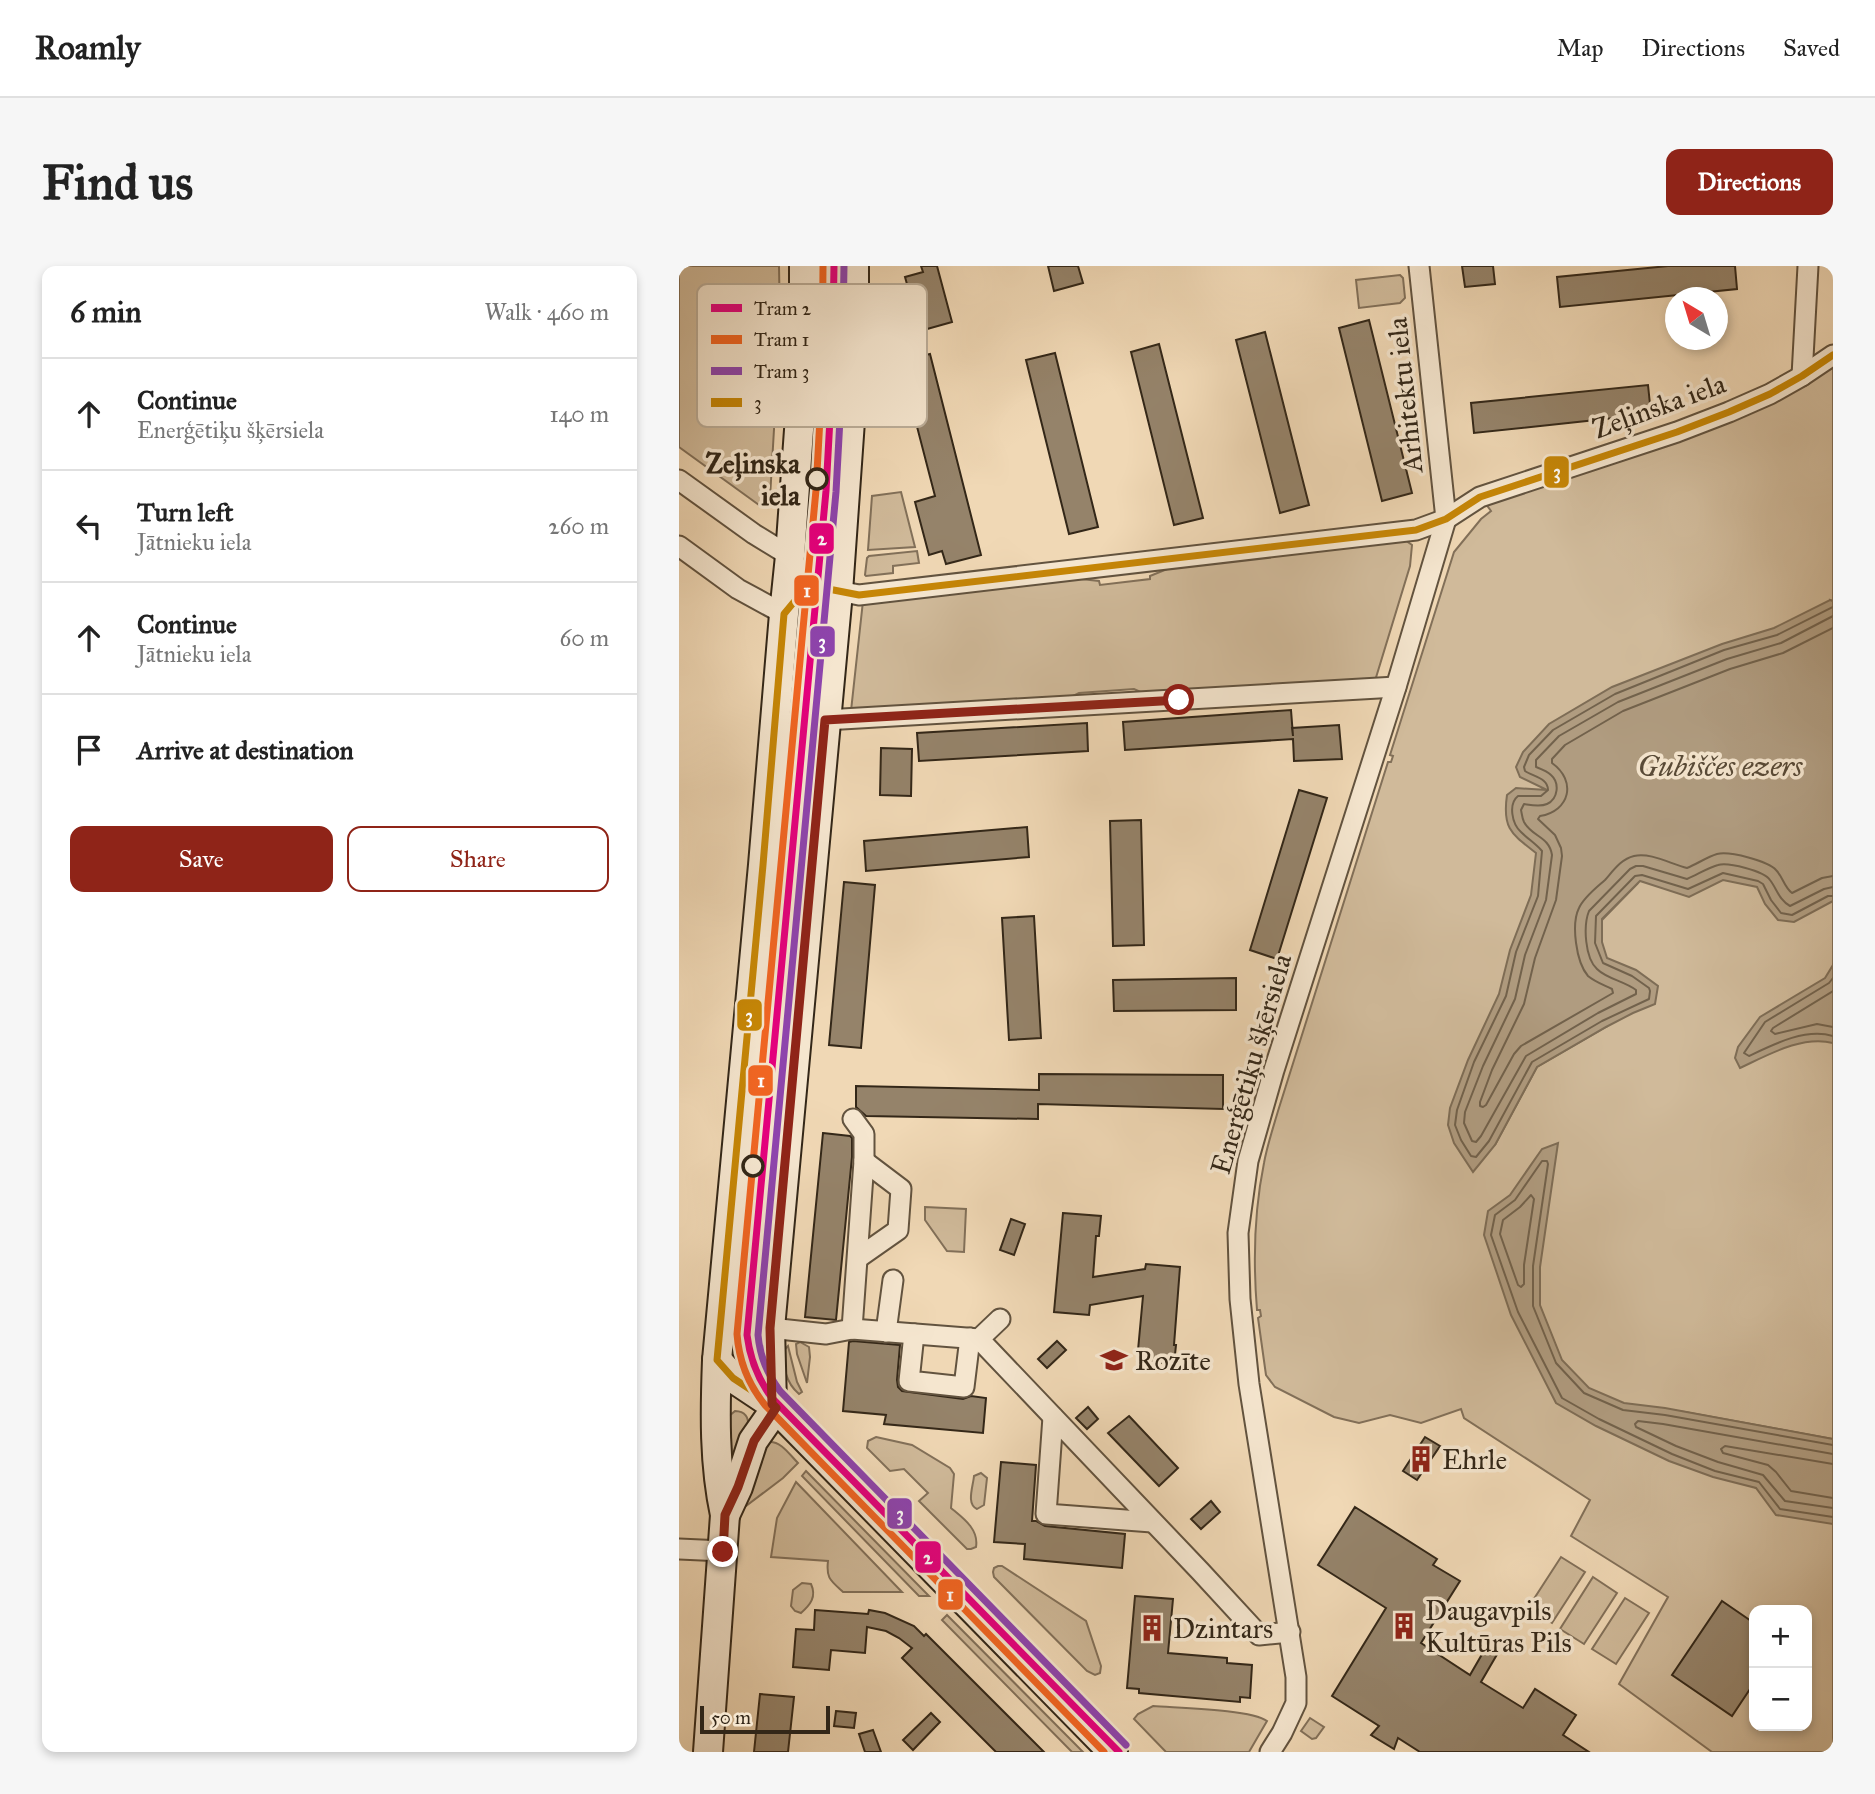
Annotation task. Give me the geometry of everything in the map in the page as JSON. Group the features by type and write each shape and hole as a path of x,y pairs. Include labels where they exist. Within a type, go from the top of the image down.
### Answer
{"street":[{"path":"804,266 804,284"},
{"path":"854,266 854,284"},
{"name":"Arhitektu iela","path":"1419,266 1446,519"},
{"path":"1802,376 1808,266"},
{"name":"Zeļinska iela","path":"808,585 859,595 1416,530 1446,519 1480,497 1677,432 1770,394 1833,355"},
{"path":"708,1752 725,1515 720,1493 715,1412 717,1360 763,864 799,427"},
{"path":"725,1515 754,1441 774,1406 770,1328 838,592 850,427"},
{"path":"679,480 754,534 790,556 808,585 783,614"},
{"name":"Enerģētiķu šķērsiela","path":"1270,1752 1296,1703 1296,1677 1249,1384 1240,1299 1238,1233 1248,1161 1446,519"},
{"path":"679,546 738,589 783,614"},
{"path":"825,720 1396,687"},
{"path":"852,1329 864,1161 864,1134 853,1119"},
{"path":"858,1258 898,1230 901,1189 864,1161"},
{"path":"886,1332 893,1280"},
{"path":"914,1334 909,1381 964,1387 975,1339 1000,1319"},
{"path":"770,1328 826,1334 852,1329 975,1339 1053,1417 1259,1635 1290,1632"},
{"path":"717,1360 733,1378 774,1406 1113,1752"},
{"path":"1053,1417 1045,1514 1152,1522"},
{"path":"679,1549 723,1552"}],"shaded area":[{"path":"679,266 779,266 779,284 697,284 697,427 774,427 770,498 766,504 759,505 679,447"},
{"path":"1400,275 1403,278 1405,298 1400,303 1359,308 1356,280"},
{"path":"1833,367 1833,601 1830,600 1833,648 1833,1439 1685,1412 1624,1404 1756,1488 1833,1509 1833,1752 1712,1752 1619,1684 1668,1597 1571,1536 1590,1500 1464,1418 1461,1409 1421,1423 1390,1415 1359,1423 1334,1417 1275,1387 1266,1375 1258,1318 1261,1316 1260,1310 1257,1310 1255,1236 1258,1200 1270,1137 1388,762 1391,762 1393,756 1390,755 1454,552 1491,511 1486,504 1787,394","holes":["1638,883 1602,920 1572,989 1606,1027 1537,1067 1495,1145 1599,896"]},
{"path":"901,492 915,547 868,550 872,496"},
{"path":"1405,540 1412,545 1410,566 1374,684 1152,697 1134,689 1079,693 1065,700 851,711 863,601 1072,578 1099,581 1100,585 1150,579 1150,576 1172,567"},
{"path":"917,551 919,563 893,566 893,573 865,575 869,556"},
{"path":"799,608 820,610 824,614 821,647 793,644 796,611"},
{"path":"792,652 813,654 806,744 811,745 758,1364 733,1360 729,1339 744,1181 750,1181 760,1085 753,1084"},
{"path":"925,1207 966,1209 964,1252 947,1251 925,1220"},
{"path":"800,1342 809,1347 807,1383 797,1354 796,1344"},
{"path":"788,1346 802,1392 799,1394 788,1380 785,1369 783,1351"},
{"path":"735,1411 747,1417 748,1424 737,1461 730,1463 728,1417"},
{"path":"876,1437 912,1445 950,1468 954,1474 951,1508 973,1529 976,1547 967,1549 919,1501 928,1493 904,1469 890,1471 867,1448 868,1441"},
{"path":"769,1442 781,1446 798,1463 783,1478 746,1506 742,1506 761,1450"},
{"path":"806,1471 929,1596 919,1596 802,1476"},
{"path":"981,1473 987,1478 984,1505 977,1509 972,1503 971,1495 974,1476"},
{"path":"796,1482 902,1592 843,1592 830,1578 828,1561 771,1557 777,1518"},
{"path":"1561,1557 1585,1572 1552,1623 1528,1608"},
{"path":"1002,1566 1086,1621 1101,1666 1100,1673 1095,1675 1087,1671 994,1577 994,1568"},
{"path":"1593,1577 1617,1593 1584,1644 1560,1629"},
{"path":"802,1583 811,1584 813,1597 801,1613 791,1606 793,1590"},
{"path":"1625,1598 1649,1613 1616,1664 1592,1649"},
{"path":"947,1615 1083,1752 1072,1752 942,1620"},
{"path":"1153,1706 1246,1714 1267,1721 1249,1752 1166,1752 1134,1719"},
{"path":"1310,1718 1324,1727 1316,1738 1312,1739 1301,1731"}],"water":[{"name":"Gubiščes ezers","path":"1830,600 1833,601 1833,901 1794,922 1778,920 1765,904 1757,887 1723,880 1689,897 1640,881 1602,919 1602,942 1607,958 1636,970 1658,986 1655,1004 1606,1027 1537,1067 1495,1145 1473,1172 1454,1143 1448,1125 1450,1108 1468,1060 1499,994 1510,950 1531,895 1536,853 1511,830 1506,816 1507,795 1516,788 1547,790 1520,777 1516,767 1523,752 1549,724 1612,687 1722,644 1774,628"},
{"path":"1833,965 1833,1043 1821,1041 1797,1044 1740,1068 1735,1058 1738,1047 1760,1017 1825,978"},
{"path":"1558,1143 1540,1267 1540,1305 1562,1360 1589,1388 1624,1403 1833,1439 1833,1524 1776,1515 1756,1488 1713,1477 1669,1461 1596,1426 1556,1403 1511,1315 1484,1235 1488,1211 1510,1195 1542,1149"}],"building":[{"path":"921,266 937,266 952,322 927,329 927,284 907,284 905,277 923,272"},
{"path":"1048,266 1078,266 1083,283 1054,291"},
{"path":"1462,266 1493,266 1495,284 1465,287"},
{"path":"1668,266 1735,266 1737,289 1665,287 1665,296 1560,307 1557,277"},
{"path":"1369,320 1412,493 1382,501 1339,328"},
{"path":"1265,332 1309,505 1280,513 1236,340"},
{"path":"1159,344 1203,518 1174,525 1131,352"},
{"path":"1055,353 1098,527 1069,534 1026,360"},
{"path":"930,354 981,555 946,564 942,551 929,555 915,502 935,496 917,427 927,427 927,355"},
{"path":"1648,385 1651,414 1474,433 1471,403"},
{"path":"1291,710 1292,728 1339,725 1342,759 1294,761 1293,739 1125,750 1123,722"},
{"path":"1087,723 1088,751 919,761 917,733"},
{"path":"881,748 912,749 911,796 880,795"},
{"path":"1299,790 1327,798 1277,959 1250,950"},
{"path":"1141,820 1144,945 1113,946 1110,821"},
{"path":"1027,827 1029,857 866,871 864,841"},
{"path":"844,882 875,885 861,1048 829,1045"},
{"path":"1034,916 1041,1038 1009,1040 1002,918"},
{"path":"1236,978 1236,1010 1114,1011 1113,980"},
{"path":"1039,1074 1223,1075 1223,1109 1038,1104 1038,1119 866,1116 856,1107 856,1086 1039,1090"},
{"path":"823,1133 852,1138 836,1320 805,1317"},
{"path":"1063,1213 1101,1216 1099,1236 1096,1236 1093,1277 1145,1269 1146,1264 1180,1267 1174,1364 1137,1361 1143,1296 1090,1305 1089,1315 1054,1312"},
{"path":"1011,1219 1025,1224 1014,1255 1000,1250"},
{"path":"1057,1341 1066,1350 1047,1368 1038,1359"},
{"path":"849,1342 900,1345 897,1380 902,1391 963,1399 971,1396 986,1398 983,1433 884,1424 886,1415 843,1411"},
{"path":"1088,1407 1098,1419 1087,1429 1076,1418"},
{"path":"1129,1416 1178,1468 1159,1486 1108,1433"},
{"name":"Ehrle","path":"1425,1437 1440,1446 1417,1480 1403,1471"},
{"path":"1001,1462 1036,1465 1032,1521 1045,1526 1125,1534 1122,1568 1024,1559 1025,1544 994,1542"},
{"path":"1211,1501 1220,1512 1201,1529 1191,1519"},
{"name":"Daugavpils Kultūras Pils","path":"1355,1507 1437,1559 1433,1565 1460,1581 1421,1643 1470,1675 1488,1644 1499,1651 1481,1682 1523,1708 1535,1689 1576,1715 1563,1735 1589,1752 1420,1752 1398,1738 1394,1749 1371,1735 1379,1726 1332,1696 1386,1608 1318,1565"},
{"path":"1135,1596 1173,1599 1168,1653 1227,1658 1227,1663 1252,1665 1250,1698 1240,1697 1240,1702 1139,1693 1139,1689 1127,1688"},
{"path":"1722,1601 1749,1620 1749,1690 1732,1716 1672,1675"},
{"path":"815,1610 868,1614 869,1610 885,1613 914,1626 924,1636 926,1634 1044,1752 996,1752 902,1658 912,1648 886,1631 867,1627 865,1653 831,1650 829,1670 793,1667 796,1629 814,1630"},
{"path":"760,1694 794,1697 788,1752 754,1752"},
{"path":"836,1711 856,1713 854,1728 834,1726"},
{"path":"931,1713 940,1722 913,1750 903,1740"},
{"path":"873,1730 881,1752 865,1752 859,1734"}],"tram line":[{"name":"1","path":"823,266 823,284"},
{"name":"2","path":"834,266 834,284"},
{"name":"3","path":"844,266 844,284"},
{"name":"1","path":"820,427 816,490 737,1334 740,1354 749,1381 765,1405 1104,1752"},
{"name":"2","path":"830,427 826,491 748,1344 758,1376 772,1398 1119,1752"},
{"name":"3","path":"840,427 836,492 758,1335 760,1350 771,1378 780,1391 1126,1745"}],"transit line":[{"name":"3","path":"1113,1752 772,1404 733,1378 717,1360 784,614 808,585 859,595 1416,530 1446,519 1480,497 1677,432 1729,412 1770,394 1833,355"}],"place":[{"name":"Zeļinska iela","path":"817,479"},
{"name":"Rozīte","path":"1114,1360"},
{"name":"Ehrle","path":"1421,1459"},
{"name":"Daugavpils Kultūras Pils","path":"1404,1626"},
{"name":"Dzintars","path":"1152,1628"}],"route":[{"path":"723,1552 725,1515 754,1441 776,1408 772,1404 770,1328 825,720 1179,700"}]}
